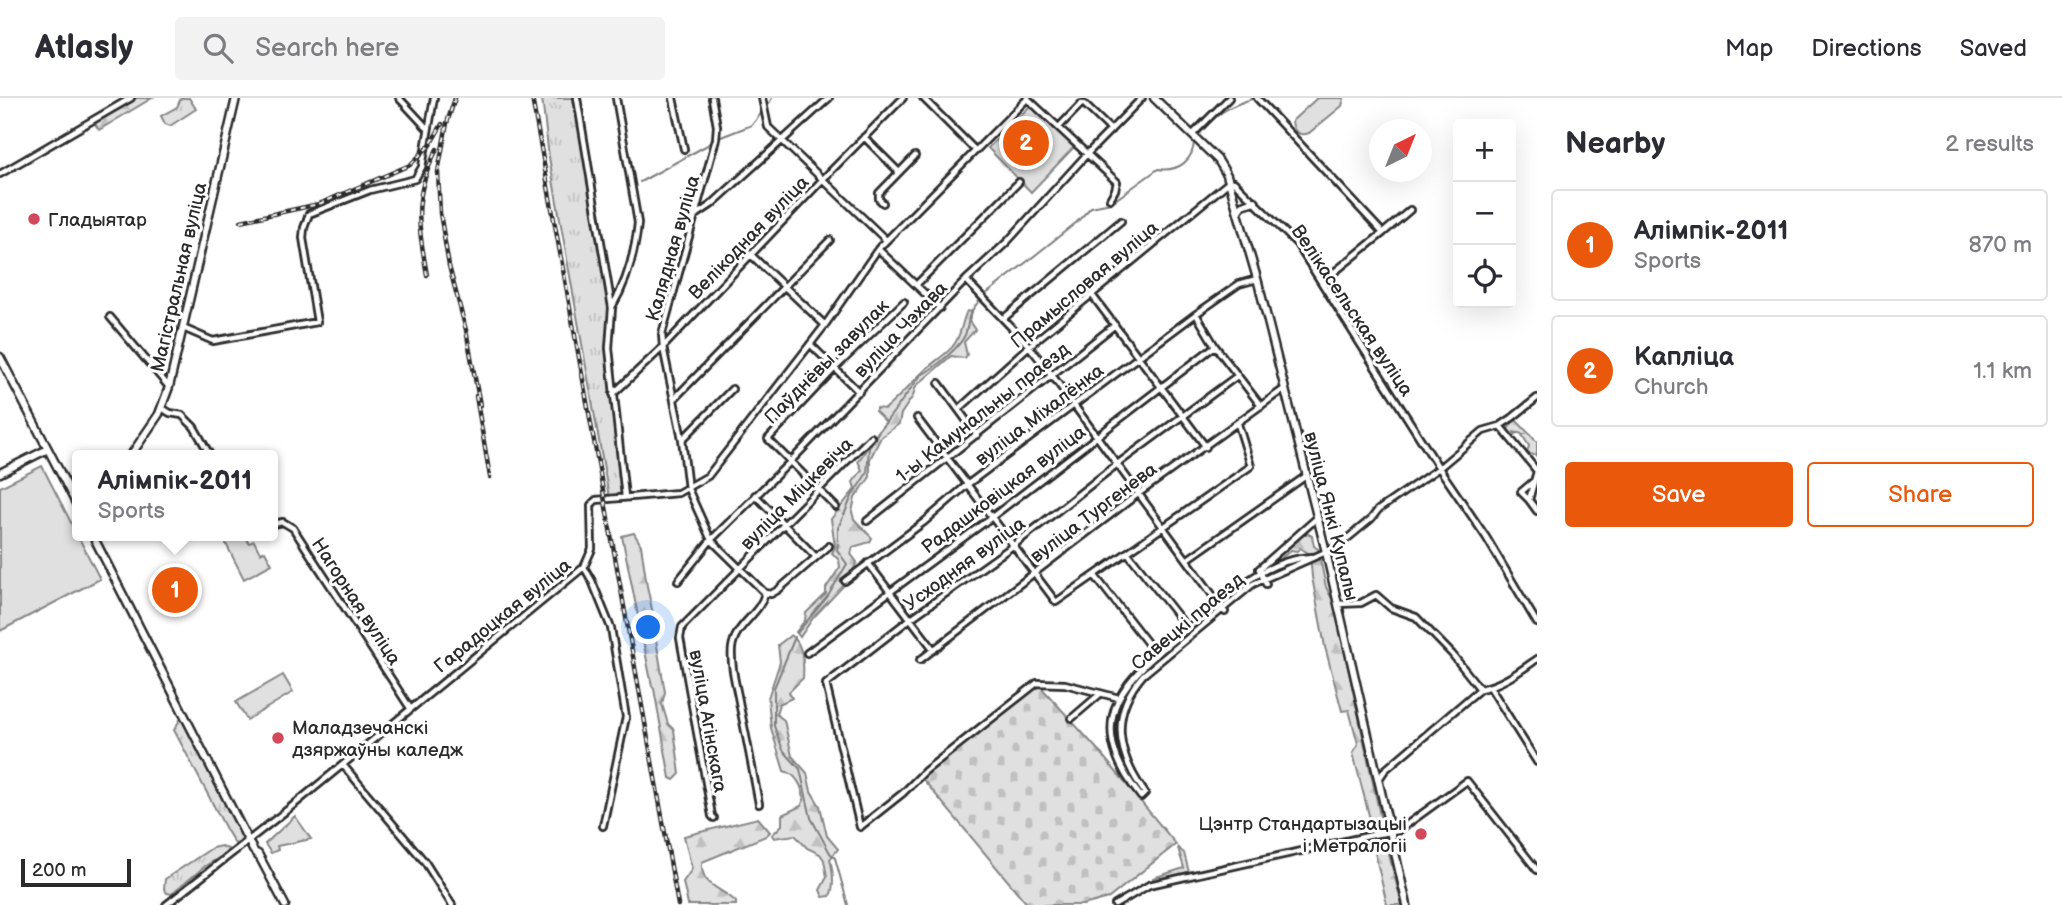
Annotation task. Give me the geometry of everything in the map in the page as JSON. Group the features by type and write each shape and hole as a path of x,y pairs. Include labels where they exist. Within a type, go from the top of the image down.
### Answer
{"main road":[{"name":"Магістральная вуліца","path":"135,450 162,408 169,387 236,98"},
{"path":"1154,98 1192,135"},
{"name":"вуліца Янкі Купалы","path":"1192,135 1221,164 1229,182 1257,279 1326,552 1407,905"},
{"path":"1238,211 1242,205 1255,201"},
{"path":"0,357 48,449 72,486"},
{"path":"0,473 48,449"},
{"path":"96,541 285,905"}],"street":[{"path":"0,174 131,98"},
{"path":"399,98 427,127"},
{"path":"183,328 213,341 317,322 303,238 309,214 370,190 415,179 422,167 434,98"},
{"path":"577,98 612,308 609,348 625,497"},
{"path":"612,308 628,270 638,223 616,98"},
{"path":"673,98 684,149"},
{"name":"Калядная вуліца","path":"711,540 688,489 675,397 662,334 716,139 717,126 712,98"},
{"path":"762,98 768,127 886,240"},
{"path":"696,215 829,98"},
{"name":"Велікодная вуліца","path":"613,394 663,347 822,179 903,98"},
{"path":"923,98 975,150"},
{"path":"1027,98 1116,182 1110,199"},
{"name":"Гарадоцкая вуліца","path":"166,905 343,765 584,567 591,557 592,505 598,499 669,495 688,489 708,476 825,325 878,249 1027,98"},
{"name":"вуліца Чэхава","path":"678,581 711,540 966,280 1007,242 1142,98"},
{"path":"1192,135 1228,98"},
{"path":"1257,98 1383,233"},
{"path":"1059,127 1084,104 1111,130"},
{"path":"864,137 899,172"},
{"path":"883,203 879,199 879,193 915,156"},
{"path":"916,285 1019,182"},
{"name":"Велікасельская вуліца","path":"1229,182 1238,185 1297,244 1486,537 1537,622"},
{"name":"Прамысловая вуліца","path":"959,409 1029,346 1229,182"},
{"path":"1322,282 1410,210"},
{"path":"1004,318 1121,220"},
{"path":"675,397 830,240"},
{"path":"878,249 940,308"},
{"path":"750,254 825,325"},
{"name":"вуліца Міхалёнка","path":"845,581 924,522 968,484 1196,314 1239,284 1257,279"},
{"path":"966,280 1004,318 1052,375 1224,610"},
{"path":"1092,295 1206,447"},
{"name":"Паўднёвы завулак","path":"790,461 768,439 835,368 904,302"},
{"path":"1196,314 1215,346 1261,406"},
{"path":"110,317 169,387"},
{"name":"1-ы Камунальны праезд","path":"867,521 1115,325"},
{"path":"810,344 859,391"},
{"name":"Радашковіцкая вуліца","path":"807,653 992,517 1215,346"},
{"name":"Усходняя вуліца","path":"1101,694 1065,684 1037,683 925,771 903,793 860,827 832,704 825,690 826,684 910,619 1014,545 1116,465 1237,376"},
{"path":"939,383 978,435"},
{"name":"вуліца Тургенева","path":"920,660 1284,388"},
{"path":"682,439 732,389"},
{"path":"1439,468 1483,431 1500,426 1537,398"},
{"path":"162,408 182,415 207,450"},
{"path":"916,418 1056,601 1060,601 1251,466 1238,424"},
{"path":"1500,426 1537,471 1528,500"},
{"name":"вуліца Міцкевіча","path":"741,569 870,437"},
{"path":"790,461 836,507"},
{"name":"Савецкі праезд","path":"1317,517 1260,570 1156,654 1127,683 1119,698 1113,725 1117,759 1123,772 1142,797 1145,793 1126,762 1122,748 1121,721 1126,700 1143,675 1192,634 1265,581 1326,552 1355,532 1378,510 1439,468"},
{"path":"1188,559 1306,476"},
{"path":"1534,480 1521,492 1537,511"},
{"path":"755,495 816,557"},
{"name":"Нагорная вуліца","path":"278,523 283,522 293,528 410,708"},
{"path":"711,540 765,593 771,594 830,546"},
{"path":"1128,553 1192,634"},
{"name":"Савецкі праезд","path":"1260,570 1301,557 1316,556"},
{"path":"868,563 934,650"},
{"path":"584,567 611,628 626,717 603,825"},
{"name":"вуліца Агінскага","path":"714,818 680,638 682,627 741,569"},
{"path":"1260,570 1265,581"},
{"path":"1095,576 1156,654"},
{"path":"759,804 733,671 732,648 736,634 759,608 765,593"},
{"path":"1338,604 1361,603 1376,595 1391,608 1416,617 1452,654 1480,689"},
{"path":"1378,779 1384,770 1480,689 1514,675 1537,659"},
{"path":"1490,687 1537,762"},
{"path":"1072,718 1101,694 1119,698"},
{"path":"343,765 425,862 452,905"},
{"path":"1115,905 1149,885 1398,831 1467,781 1537,870"}],"green space":[{"path":"136,98 152,98 99,130 94,122"},
{"path":"181,98 189,98 196,109 170,126 165,124 161,116 177,107"},
{"path":"542,98 574,98 609,308 607,352 623,497 609,497 549,157"},
{"path":"1317,98 1344,98 1342,106 1309,133 1299,134 1292,121"},
{"path":"1031,105 1075,146 1031,192 988,148"},
{"path":"967,311 972,312 969,321 975,330 964,342 967,355 965,358 951,356 916,386 901,414 899,424 881,437 870,459 870,477 855,498 852,512 854,519 872,538 870,542 853,547 851,554 857,562 847,582 813,618 800,637 796,632 805,620 806,613 826,594 826,588 840,567 839,560 832,553 835,547 831,519 855,489 853,482 862,470 858,461 886,422 875,411 877,408 885,409 896,400 950,349 958,338"},
{"path":"1515,419 1537,442 1537,456 1527,453 1529,446 1522,435 1524,434 1513,432 1516,434 1512,437 1508,429"},
{"path":"42,466 72,524 72,541 80,541 100,579 0,631 0,487"},
{"path":"634,533 641,545 656,628 665,692 662,704 668,724 674,730 680,774 674,780 670,778 622,536"},
{"path":"1307,533 1312,536 1314,546 1318,549 1326,587 1334,603 1381,820 1382,825 1379,827 1372,827 1353,753 1358,744 1349,710 1342,711 1325,647 1310,554 1300,548 1297,551 1291,550 1277,562 1275,560 1297,538"},
{"path":"225,541 254,541 260,553 265,551 272,564 244,579"},
{"path":"791,635 800,649 803,678 789,692 792,698 779,704 776,714 784,720 792,756 807,773 811,791 820,806 827,836 838,849 830,859 832,892 830,896 823,897 820,890 827,877 820,854 807,848 795,835 774,838 772,835 782,825 782,815 801,806 804,800 798,782 784,771 771,728 768,698 780,662 778,645"},
{"path":"283,675 293,692 247,720 236,702"},
{"path":"1035,687 1041,687 1098,750 1176,844 1109,898 1083,905 1028,905 921,777"},
{"path":"181,718 243,837 239,843 235,844 226,829 174,730"},
{"path":"295,816 311,839 277,846 278,850 271,853 265,844"},
{"path":"758,818 770,832 766,836 702,862 702,870 708,882 731,897 736,905 688,905 683,882 692,869 684,836"},
{"path":"1385,839 1402,905 1387,905 1375,853 1376,841"},
{"path":"221,846 228,849 225,854 205,866 172,894 167,893 164,889 165,879 212,848"},
{"path":"1178,848 1184,853 1189,872 1153,881 1153,878 1184,868"}],"waterway":[{"path":"767,107 772,98"},
{"path":"1198,136 1223,112 1255,98"},
{"path":"721,137 752,125 762,112"},
{"path":"985,295 1077,222 1091,207 1111,203 1158,169 1172,169 1184,163 1191,153 1194,140"},
{"path":"640,182 713,142"},
{"path":"844,515 852,496 867,473 869,448 877,434 921,375 960,343 966,332 970,313 979,301"},
{"path":"838,540 838,528 843,517"},
{"path":"797,633 828,596 847,564 837,550 838,544"},
{"path":"795,637 774,688 774,726 783,750 800,769 811,818 835,858 848,905"}],"railway":[{"path":"455,98 447,123 438,172 440,213 480,405"},
{"path":"532,98 678,905"},
{"path":"241,221 319,204 410,165 430,145 442,124"},
{"path":"427,275 421,240 420,197 437,149"},
{"path":"476,396 490,477"}],"place":[{"name":"Капліца","path":"1026,143"},
{"name":"Гладыятар","path":"34,219"},
{"name":"Алімпік-2011","path":"175,590"},
{"name":"Маладзечанскі дзяржаўны каледж","path":"278,738"},
{"name":"Цэнтр Стандартызацыі і Метралогіі","path":"1421,834"}]}
